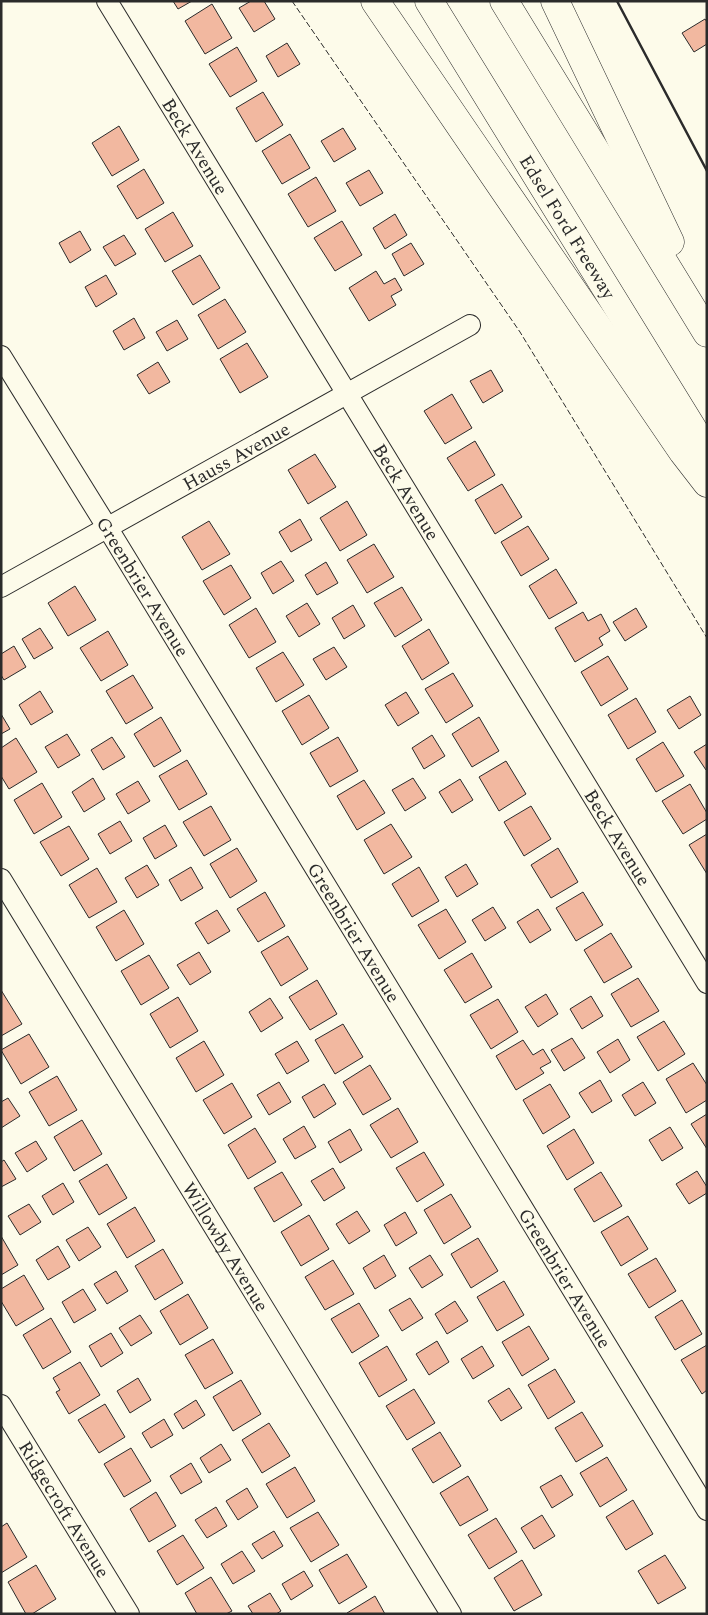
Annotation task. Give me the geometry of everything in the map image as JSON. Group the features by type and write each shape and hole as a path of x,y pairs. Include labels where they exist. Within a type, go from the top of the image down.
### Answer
{"highway":[{"path":"375,1 683,452 707,483"},
{"name":"Edsel Ford Freeway","path":"429,1 707,452"},
{"path":"504,1 707,333"},
{"path":"555,1 630,161 707,314"}],"street":[{"name":"Beck Avenue","path":"107,1 707,983"},
{"name":"Hauss Avenue","path":"1,587 470,325"},
{"name":"Greenbrier Avenue","path":"1,356 108,527 707,1510"},
{"name":"Willowby Avenue","path":"1,879 451,1614"},
{"name":"Ridgecroft Avenue","path":"1,1405 129,1614"}],"building":[{"path":"173,1 192,1 178,9"},
{"path":"251,1 264,1 275,19 254,32 239,8"},
{"path":"212,4 232,38 205,54 185,21"},
{"path":"705,19 707,22 707,44 694,52 682,33"},
{"path":"287,43 300,64 278,77 266,56"},
{"path":"237,47 257,81 230,97 209,64"},
{"path":"263,92 283,125 256,142 236,108"},
{"path":"119,126 139,160 112,176 92,143"},
{"path":"343,128 356,149 334,162 321,141"},
{"path":"290,134 310,168 282,184 262,151"},
{"path":"144,169 164,203 137,219 117,186"},
{"path":"369,170 383,193 360,206 346,183"},
{"path":"316,177 336,211 308,227 288,194"},
{"path":"173,212 193,246 165,262 145,229"},
{"path":"395,214 407,235 385,249 373,228"},
{"path":"342,221 362,255 335,271 314,238"},
{"path":"80,231 91,250 70,263 59,243"},
{"path":"124,235 136,254 115,266 103,247"},
{"path":"411,243 424,264 404,276 392,254"},
{"path":"200,255 220,288 193,305 172,271"},
{"path":"376,271 384,284 395,278 402,290 391,296 396,305 369,321 349,288"},
{"path":"106,275 117,294 96,307 85,287"},
{"path":"225,299 246,332 218,349 198,315"},
{"path":"134,318 145,338 124,350 113,331"},
{"path":"177,320 188,339 167,351 156,332"},
{"path":"247,343 268,377 240,393 220,359"},
{"path":"158,362 170,382 149,394 137,375"},
{"path":"491,370 503,391 483,403 470,381"},
{"path":"452,394 472,428 445,444 424,411"},
{"path":"475,441 495,475 468,491 447,458"},
{"path":"315,454 336,487 308,504 288,470"},
{"path":"502,484 522,517 495,534 475,500"},
{"path":"347,501 367,535 340,551 320,518"},
{"path":"300,519 312,540 291,552 279,532"},
{"path":"209,521 230,554 202,570 182,537"},
{"path":"528,526 549,559 521,576 501,542"},
{"path":"374,544 394,577 367,593 347,560"},
{"path":"281,561 294,581 273,594 261,573"},
{"path":"326,562 338,583 317,595 305,575"},
{"path":"231,565 251,598 224,615 203,581"},
{"path":"556,569 577,603 549,619 529,586"},
{"path":"75,586 96,620 68,636 48,603"},
{"path":"402,587 422,620 395,637 374,603"},
{"path":"307,603 320,624 299,637 286,616"},
{"path":"353,605 365,626 344,639 332,618"},
{"path":"256,608 276,642 249,658 229,625"},
{"path":"636,608 647,627 625,641 613,622"},
{"path":"583,612 588,621 601,614 610,631 599,638 603,645 575,662 555,628"},
{"path":"40,628 53,648 34,659 22,639"},
{"path":"429,629 449,663 422,680 402,646"},
{"path":"108,631 128,665 101,681 80,648"},
{"path":"14,646 26,667 4,680 1,675 1,654"},
{"path":"334,647 347,667 326,680 313,659"},
{"path":"283,652 304,685 276,702 256,668"},
{"path":"608,656 628,689 601,706 581,672"},
{"path":"453,673 473,706 446,723 425,689"},
{"path":"133,675 153,708 126,724 106,691"},
{"path":"40,691 53,712 31,725 19,705"},
{"path":"406,692 419,713 398,726 385,705"},
{"path":"309,695 329,728 302,745 282,711"},
{"path":"690,696 701,715 679,729 667,710"},
{"path":"636,698 656,732 628,749 608,715"},
{"path":"1,714 10,729 1,734"},
{"path":"161,717 181,751 154,767 134,734"},
{"path":"479,717 499,751 472,767 452,734"},
{"path":"67,734 80,755 58,768 45,747"},
{"path":"432,735 445,756 424,769 412,748"},
{"path":"112,737 125,757 103,770 91,750"},
{"path":"338,737 358,771 330,787 310,753"},
{"path":"16,738 37,772 9,789 1,776 1,748"},
{"path":"663,742 684,776 656,792 636,759"},
{"path":"707,744 707,770 706,770 694,752"},
{"path":"187,760 207,794 179,810 159,776"},
{"path":"506,761 526,794 499,811 479,777"},
{"path":"93,778 105,799 84,812 72,792"},
{"path":"413,778 426,798 405,811 392,790"},
{"path":"460,779 473,800 452,813 439,792"},
{"path":"364,780 385,813 357,830 337,796"},
{"path":"138,781 150,801 128,814 116,794"},
{"path":"42,783 62,817 34,834 14,800"},
{"path":"690,784 707,813 707,819 683,834 662,801"},
{"path":"211,806 231,840 204,856 183,822"},
{"path":"531,806 551,839 524,856 504,822"},
{"path":"120,821 132,841 110,854 98,834"},
{"path":"391,824 412,857 384,874 364,840"},
{"path":"165,825 177,846 155,859 143,838"},
{"path":"69,826 89,859 61,876 40,842"},
{"path":"707,834 707,874 689,845"},
{"path":"237,848 257,881 230,898 210,864"},
{"path":"558,848 578,882 551,898 531,865"},
{"path":"466,864 478,884 457,897 445,877"},
{"path":"147,865 159,885 137,898 125,878"},
{"path":"191,867 203,888 181,901 169,880"},
{"path":"419,867 439,901 412,917 392,884"},
{"path":"97,868 117,902 89,918 69,885"},
{"path":"265,892 285,926 258,942 237,909"},
{"path":"583,892 603,925 576,941 556,908"},
{"path":"493,907 506,928 485,941 472,920"},
{"path":"446,909 466,942 439,959 418,925"},
{"path":"538,909 551,930 530,943 517,922"},
{"path":"124,910 144,944 116,961 96,927"},
{"path":"217,910 230,931 208,944 195,923"},
{"path":"611,933 632,967 604,983 584,950"},
{"path":"288,936 308,969 281,986 261,952"},
{"path":"199,952 211,972 190,985 177,965"},
{"path":"472,953 492,987 465,1003 444,970"},
{"path":"149,955 169,988 141,1005 121,971"},
{"path":"638,978 659,1011 631,1027 611,994"},
{"path":"317,980 337,1014 310,1030 289,997"},
{"path":"1,990 22,1024 1,1036"},
{"path":"546,994 558,1014 538,1027 525,1007"},
{"path":"591,996 603,1016 582,1029 570,1009"},
{"path":"178,997 198,1031 170,1048 150,1014"},
{"path":"270,998 283,1018 261,1032 249,1012"},
{"path":"498,999 518,1032 491,1049 470,1015"},
{"path":"664,1021 685,1054 658,1071 637,1037"},
{"path":"343,1024 363,1057 335,1074 315,1040"},
{"path":"29,1034 49,1067 21,1084 1,1050"},
{"path":"572,1038 585,1058 564,1071 551,1050"},
{"path":"618,1039 630,1060 610,1073 597,1052"},
{"path":"523,1040 533,1055 543,1049 551,1062 540,1068 544,1073 516,1090 496,1056"},
{"path":"204,1041 224,1075 196,1092 176,1058"},
{"path":"297,1041 309,1061 287,1074 275,1054"},
{"path":"693,1063 707,1085 707,1100 686,1113 666,1079"},
{"path":"370,1065 391,1099 363,1115 343,1082"},
{"path":"57,1076 77,1110 49,1126 29,1092"},
{"path":"600,1080 612,1101 592,1113 579,1093"},
{"path":"279,1082 291,1102 269,1115 257,1095"},
{"path":"643,1082 656,1103 635,1116 622,1095"},
{"path":"232,1083 252,1117 224,1134 203,1100"},
{"path":"324,1084 336,1104 314,1118 302,1097"},
{"path":"550,1084 570,1117 543,1134 523,1100"},
{"path":"8,1098 20,1116 1,1128 1,1102"},
{"path":"398,1108 418,1142 391,1158 370,1125"},
{"path":"707,1114 707,1149 691,1124"},
{"path":"82,1120 102,1154 74,1171 54,1137"},
{"path":"304,1126 316,1147 295,1159 283,1139"},
{"path":"670,1127 683,1148 662,1161 649,1140"},
{"path":"255,1128 276,1162 248,1179 228,1145"},
{"path":"350,1129 362,1150 340,1163 328,1142"},
{"path":"574,1129 594,1163 567,1180 547,1146"},
{"path":"36,1141 47,1159 27,1172 15,1153"},
{"path":"424,1152 444,1185 417,1202 396,1168"},
{"path":"4,1160 16,1179 1,1187 1,1162"},
{"path":"107,1164 127,1198 99,1215 79,1181"},
{"path":"333,1168 345,1188 324,1201 311,1181"},
{"path":"697,1171 707,1187 707,1193 689,1204 676,1184"},
{"path":"282,1172 302,1205 274,1222 254,1188"},
{"path":"601,1172 622,1206 594,1222 574,1189"},
{"path":"63,1183 74,1202 53,1215 42,1196"},
{"path":"451,1194 471,1227 444,1244 424,1210"},
{"path":"29,1204 41,1222 20,1235 8,1216"},
{"path":"135,1207 155,1241 127,1258 107,1224"},
{"path":"357,1211 370,1231 349,1244 336,1224"},
{"path":"405,1212 417,1233 396,1246 384,1225"},
{"path":"309,1215 329,1249 301,1266 281,1232"},
{"path":"628,1216 648,1249 621,1266 601,1232"},
{"path":"88,1227 101,1247 79,1261 66,1240"},
{"path":"1,1236 18,1265 1,1275"},
{"path":"478,1238 498,1271 471,1288 451,1254"},
{"path":"58,1246 70,1267 48,1280 36,1260"},
{"path":"163,1249 183,1283 155,1300 135,1266"},
{"path":"384,1255 396,1276 375,1289 363,1268"},
{"path":"430,1255 443,1275 422,1288 409,1268"},
{"path":"656,1258 676,1291 649,1308 628,1274"},
{"path":"333,1260 354,1294 325,1310 305,1277"},
{"path":"116,1271 128,1291 107,1304 94,1284"},
{"path":"24,1275 44,1309 16,1326 1,1301 1,1289"},
{"path":"504,1281 524,1315 497,1331 477,1297"},
{"path":"83,1289 96,1310 74,1323 62,1302"},
{"path":"188,1294 208,1328 180,1345 160,1311"},
{"path":"410,1298 423,1318 402,1331 389,1310"},
{"path":"682,1300 702,1334 675,1350 655,1317"},
{"path":"455,1301 468,1321 447,1334 435,1314"},
{"path":"359,1303 379,1336 352,1353 331,1319"},
{"path":"140,1315 152,1333 131,1346 119,1328"},
{"path":"51,1318 71,1352 43,1369 23,1335"},
{"path":"529,1326 549,1359 522,1376 502,1342"},
{"path":"111,1333 123,1353 101,1367 89,1346"},
{"path":"213,1339 233,1373 205,1389 185,1355"},
{"path":"437,1341 449,1362 429,1375 416,1354"},
{"path":"707,1345 707,1390 702,1394 681,1360"},
{"path":"387,1346 407,1380 379,1397 359,1363"},
{"path":"482,1346 494,1366 473,1379 461,1359"},
{"path":"80,1362 100,1395 69,1414 56,1392 60,1390 53,1378"},
{"path":"555,1369 575,1402 548,1419 528,1385"},
{"path":"138,1378 151,1400 130,1413 117,1391"},
{"path":"241,1380 261,1414 233,1431 213,1397"},
{"path":"509,1388 522,1408 501,1421 488,1401"},
{"path":"414,1389 435,1423 407,1440 386,1406"},
{"path":"196,1400 205,1415 183,1429 174,1414"},
{"path":"105,1404 125,1437 99,1453 78,1420"},
{"path":"582,1412 603,1446 576,1462 555,1428"},
{"path":"164,1419 173,1435 151,1448 142,1433"},
{"path":"269,1423 290,1456 262,1473 242,1440"},
{"path":"440,1432 461,1466 433,1483 412,1449"},
{"path":"221,1444 231,1460 209,1473 200,1458"},
{"path":"131,1448 151,1481 124,1497 104,1464"},
{"path":"607,1457 627,1490 600,1507 580,1473"},
{"path":"191,1463 202,1482 181,1494 170,1476"},
{"path":"295,1467 315,1501 287,1518 266,1484"},
{"path":"561,1475 573,1495 552,1508 540,1487"},
{"path":"468,1476 488,1510 460,1526 440,1493"},
{"path":"247,1488 258,1507 238,1520 226,1501"},
{"path":"156,1492 176,1526 149,1542 130,1509"},
{"path":"633,1500 653,1534 626,1550 606,1517"},
{"path":"216,1507 227,1526 207,1538 195,1520"},
{"path":"318,1512 339,1545 311,1562 290,1528"},
{"path":"542,1515 555,1536 534,1549 521,1528"},
{"path":"496,1518 517,1552 489,1569 468,1535"},
{"path":"7,1523 27,1557 1,1573 1,1527"},
{"path":"274,1531 283,1546 262,1559 252,1544"},
{"path":"183,1535 204,1568 177,1585 157,1551"},
{"path":"242,1551 255,1571 233,1584 221,1564"},
{"path":"347,1554 367,1587 339,1604 319,1570"},
{"path":"665,1555 686,1588 658,1604 638,1571"},
{"path":"522,1560 542,1595 514,1611 494,1578"},
{"path":"36,1565 56,1599 32,1614 26,1614 8,1582"},
{"path":"304,1571 313,1586 291,1600 282,1584"},
{"path":"211,1577 232,1611 226,1614 197,1614 185,1593"},
{"path":"270,1593 281,1611 276,1614 253,1614 248,1606"},
{"path":"375,1596 385,1614 347,1614 347,1613"}],"fence":[{"path":"292,1 520,332 707,638"}],"wall":[{"path":"617,1 707,171"}]}
